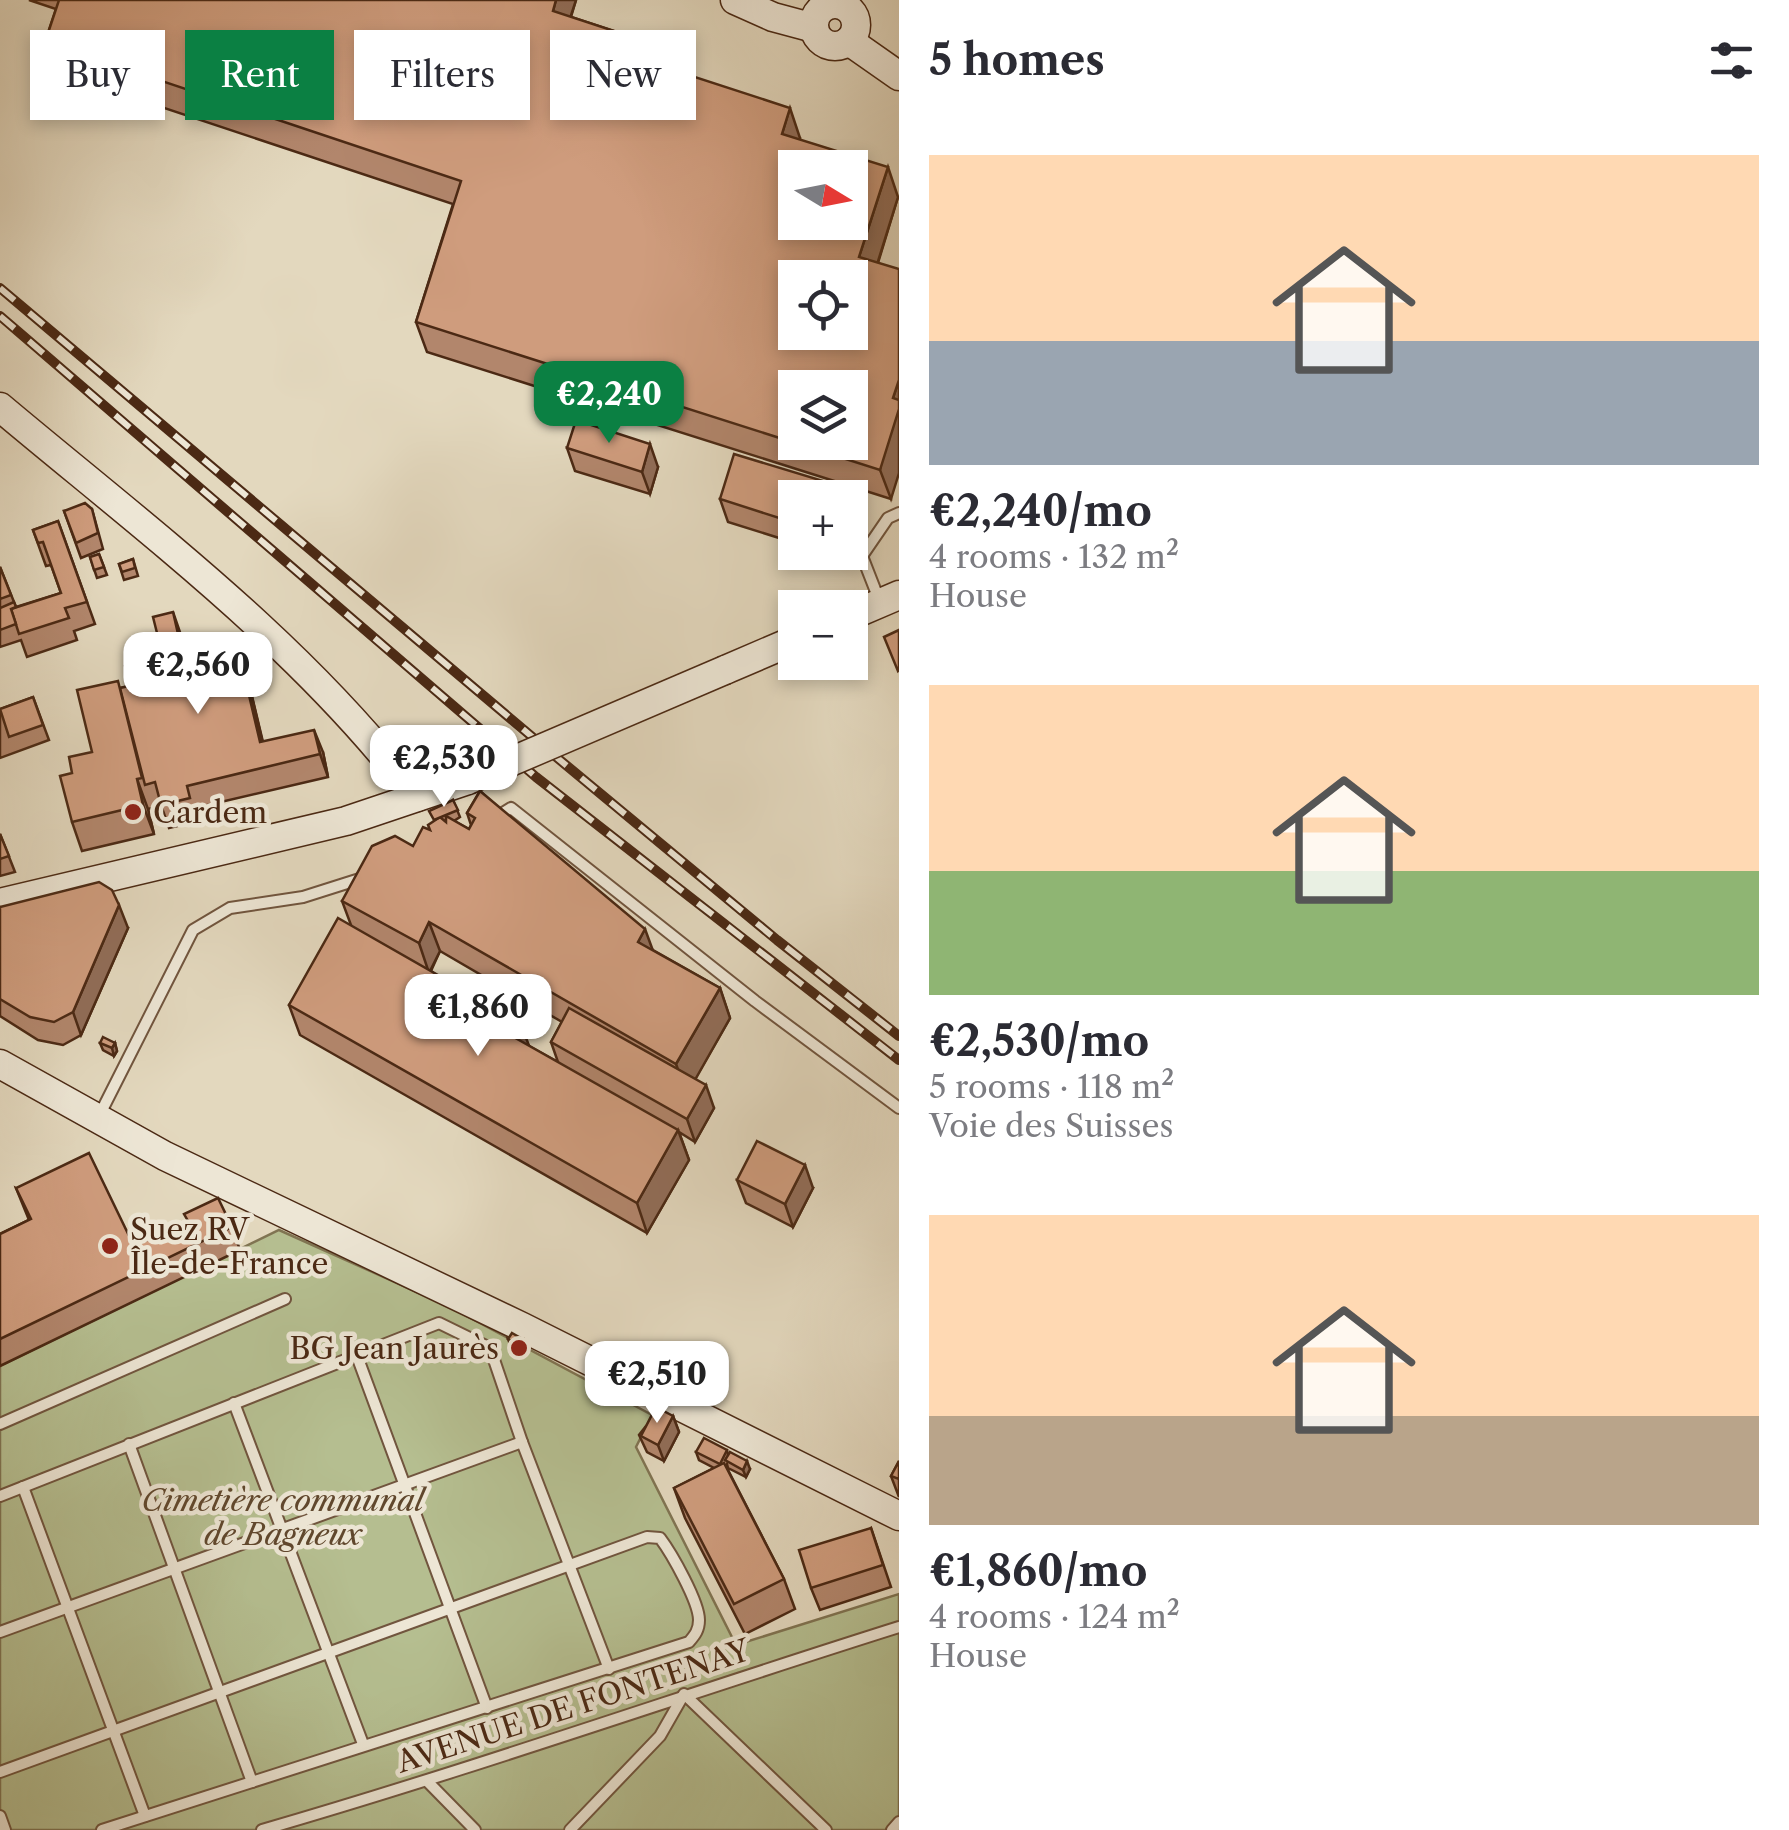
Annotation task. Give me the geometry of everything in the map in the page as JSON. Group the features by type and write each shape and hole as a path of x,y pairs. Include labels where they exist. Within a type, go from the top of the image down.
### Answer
{"street":[{"path":"735,0 773,18 822,11 816,35 827,45 848,41 899,76"},
{"path":"0,406 238,608 326,693 417,797"},
{"path":"0,903 346,820 417,797 468,780 778,647"},
{"path":"0,1064 165,1156 522,1327 899,1516"}],"lane":[{"path":"890,599 862,556 888,518 899,513"},
{"path":"477,828 512,808 755,1001 899,1108"},
{"path":"98,1118 194,930 230,908 303,897 381,870"},
{"path":"0,1424 285,1299"},
{"path":"0,1496 440,1324 490,1348 609,1669"},
{"path":"357,1356 487,1708"},
{"path":"234,1403 364,1744"},
{"path":"0,1632 522,1442"},
{"path":"128,1444 252,1782"},
{"path":"22,1487 145,1816"},
{"path":"0,1772 647,1537 660,1538 699,1616 696,1634 688,1642 102,1830"},
{"name":"AVENUE DE FONTENAY","path":"262,1830 428,1782 684,1694 899,1627"},
{"path":"570,1830 660,1736 684,1694 826,1830"},
{"path":"428,1782 476,1830"},
{"path":"0,1816 6,1830"},
{"path":"892,1830 899,1822"}],"green space":[{"name":"Cimetière communal de Bagneux","path":"279,1230 448,1306 652,1415 636,1447 736,1645 899,1594 899,1830 0,1830 0,1366"}],"building":[{"path":"59,0 556,0 553,11 611,30 550,30 550,120 696,120 696,77 790,108 782,134 833,150 778,150 778,240 864,240 859,257 899,269 899,380 893,398 899,400 899,409 880,470 849,460 868,460 868,370 778,370 778,437 416,322 461,181 278,120 334,120 334,30 185,30 185,89 165,82 165,30 49,30"},
{"path":"868,161 888,167 868,229"},
{"path":"576,420 650,444 642,472 567,448"},
{"path":"734,454 820,480 778,480 778,518 720,499"},
{"path":"85,503 92,509 98,533 76,543 64,511"},
{"path":"58,521 87,602 65,608 69,618 19,634 11,609 61,593 43,542 38,543 33,530"},
{"path":"99,554 104,567 94,570 90,557"},
{"path":"133,559 135,568 122,572 119,564"},
{"path":"0,567 11,595 0,599"},
{"path":"14,602 16,607 11,609 16,624 0,630 0,608"},
{"path":"173,612 181,647 187,646 189,651 236,640 260,742 314,730 320,754 187,786 190,798 161,805 155,782 145,785 120,688 129,686 125,666 138,663 136,653 143,652 145,662 163,657 153,617"},
{"path":"899,630 899,670 898,671 884,637"},
{"path":"118,681 142,778 137,779 143,805 72,822 60,776 72,773 69,757 92,752 77,690"},
{"path":"33,697 43,725 9,737 0,709"},
{"path":"480,791 645,929 638,942 720,988 676,1064 429,922 419,943 342,901 372,846 395,836 413,846 423,827 430,830 428,825 440,817 446,822 446,816 469,829 475,818 467,813"},
{"path":"453,800 458,810 434,820 429,811"},
{"path":"0,834 9,856 0,859"},
{"path":"99,882 112,890 119,905 73,1012 54,1022 30,1017 0,999 0,907"},
{"path":"338,918 520,1022 512,1036 678,1130 637,1203 289,1005"},
{"path":"569,1008 706,1085 687,1119 551,1042"},
{"path":"103,1037 115,1043 112,1048 100,1043"},
{"path":"757,1141 805,1165 785,1204 737,1180"},
{"path":"89,1153 134,1246 188,1221 184,1214 218,1198 232,1227 0,1339 0,1234 31,1219 16,1188"},
{"path":"512,1333 524,1340 520,1346 508,1339"},
{"path":"656,1407 673,1416 658,1445 641,1436"},
{"path":"704,1438 727,1450 720,1464 696,1452"},
{"path":"730,1452 747,1461 743,1470 725,1460"},
{"path":"899,1461 899,1479 891,1476"},
{"path":"724,1463 784,1579 734,1604 674,1488"},
{"path":"871,1528 883,1565 811,1588 799,1550"}],"railway":[{"path":"0,288 549,751 899,1036"},
{"path":"0,316 536,777 899,1060"}],"place":[{"name":"Cardem","path":"133,812"},
{"name":"Suez RV Île-de-France","path":"110,1246"},
{"name":"BG Jean Jaurès","path":"519,1348"}]}
